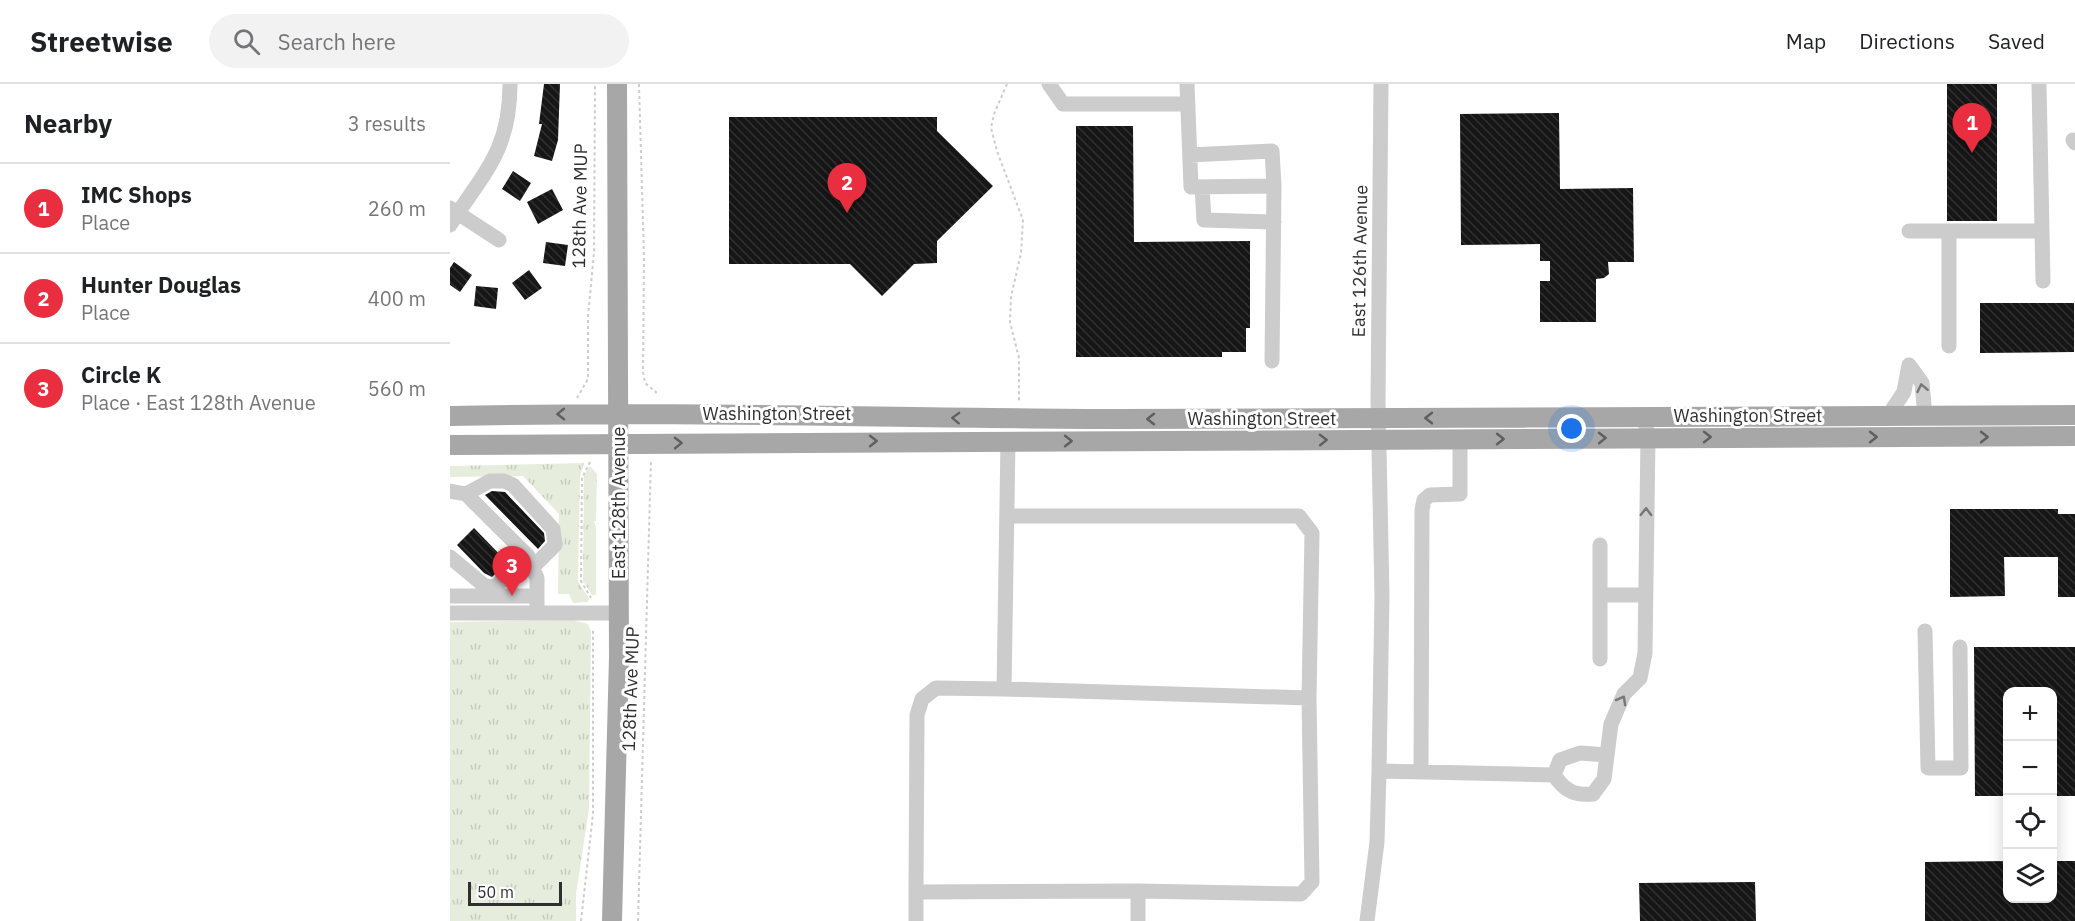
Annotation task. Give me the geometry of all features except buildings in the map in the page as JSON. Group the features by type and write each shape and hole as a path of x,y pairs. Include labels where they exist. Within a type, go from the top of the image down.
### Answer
{"main road":[{"name":"East 128th Avenue","path":"612,921 619,613 617,84"},
{"name":"Washington Street","path":"450,416 847,414 976,419 2075,415"},
{"path":"1925,416 1926,437"},
{"name":"Washington Street","path":"450,445 619,442 2075,436"}],"street":[{"path":"500,240 453,216 492,162 505,136 510,84"},
{"path":"1049,84 1063,104 1188,104"},
{"path":"1187,84 1191,187 1274,186"},
{"name":"East 126th Avenue","path":"1367,921 1377,842 1382,596 1378,440 1381,84"},
{"path":"2039,84 2043,281"},
{"path":"1190,155 1272,151 1274,186 1272,361"},
{"path":"1202,187 1204,220 1274,222"},
{"path":"1909,231 2042,231"},
{"path":"1949,231 1949,346"},
{"path":"1888,416 1901,399 1909,365 1922,382 1925,416"},
{"path":"1554,774 1563,789 1581,795 1593,794 1604,779 1611,724 1624,694 1640,678 1646,653 1644,595 1648,437 1644,417"},
{"path":"1421,771 1422,510 1424,500 1430,495 1460,494 1460,439"},
{"path":"1004,689 1008,441"},
{"path":"450,556 486,587 496,586 531,561 549,553 555,545 553,529 513,485 504,481 490,482 466,494"},
{"path":"450,490 466,494 531,561 537,596 537,613"},
{"path":"916,892 1138,891 1300,894 1312,882 1309,698 1312,533 1299,516 1007,516"},
{"path":"1600,545 1600,659"},
{"path":"1600,595 1644,595"},
{"path":"450,596 537,596"},
{"path":"450,613 619,613"},
{"path":"1925,631 1928,768 1961,768 1960,647"},
{"path":"916,921 917,716 922,699 936,688 1309,698"},
{"path":"1554,774 1560,760 1580,753 1607,755"},
{"path":"1379,771 1554,774"},
{"path":"1138,891 1138,921"}],"path":[{"name":"128th Ave MUP","path":"577,398 583,392 588,379 588,316 594,252 595,84"},
{"path":"639,84 644,258 643,372 645,382 656,392 655,395"},
{"path":"1007,84 994,114 992,128 997,151 1021,211 1024,229 1011,297 1010,322 1020,368 1019,405"},
{"name":"128th Ave MUP","path":"638,921 651,459"},
{"path":"590,462 582,478 581,581 592,600"},
{"name":"128th Ave MUP","path":"581,921 593,814 593,628"}],"green space":[{"path":"584,463 580,477 578,582 589,598 588,602 573,603 569,594 558,594 559,514 523,476 450,477 450,466"},
{"path":"590,466 597,474 596,521 594,521 596,527 596,595 592,595 583,581 584,475"},
{"path":"573,620 588,624 591,632 589,809 576,894 576,921 450,921 450,622"}],"place":[{"name":"IMC Shops","path":"1972,153"},
{"name":"Hunter Douglas","path":"847,213"},
{"name":"Circle K","path":"512,596"}]}
